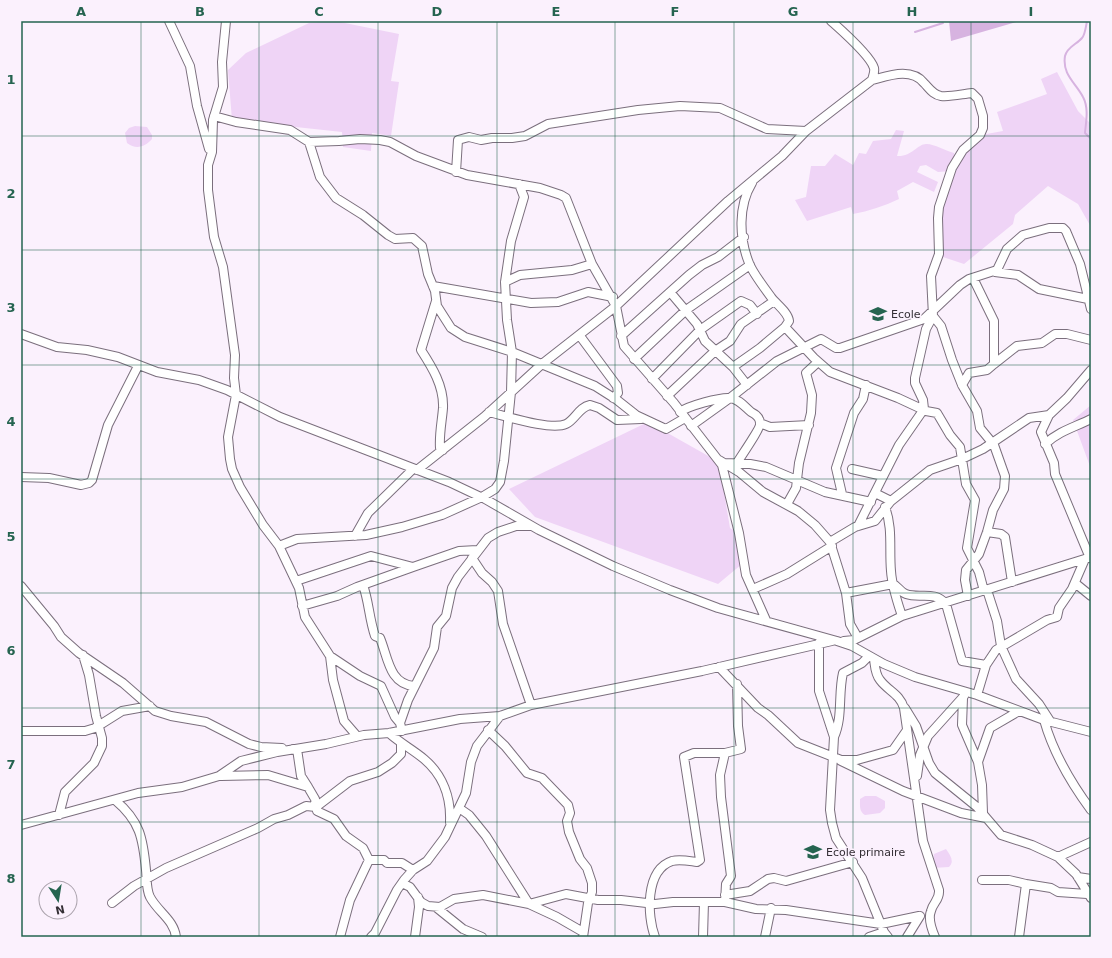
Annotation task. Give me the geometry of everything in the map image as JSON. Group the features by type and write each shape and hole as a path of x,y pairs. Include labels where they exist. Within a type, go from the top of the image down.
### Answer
{"street":[{"path":"169,21 190,66 197,106 211,157"},
{"path":"226,21 222,62 223,87 214,116 211,157 208,166 209,203 214,237 223,267 235,356 234,378 236,395 228,437 232,469 240,487 263,524 279,546 296,581 302,606 309,625 330,656 360,676 382,686 395,717 401,727"},
{"path":"831,21 848,37 873,65 874,73 872,80"},
{"path":"355,536 368,513 415,469 442,450 489,412 542,364 580,336 616,306 706,220 756,175 782,156 806,132 872,80 910,74 918,77 932,91 940,96 972,93 977,97 983,120 982,132 963,150 952,168 939,208 939,254 931,276 932,314 924,339 915,378 915,383 923,400 924,410 899,445 858,526"},
{"path":"456,172 457,145 460,138 469,137 481,140 492,138 512,138 524,136 548,124 638,110 680,106 715,107 724,109 766,129 806,132"},
{"path":"214,116 236,122 290,130 309,142 360,139 390,142 416,156 456,172 540,188 566,198 592,264 613,297 624,346 667,396 709,450 722,462 739,472 763,492 786,504 809,519 831,544 846,593 850,624 858,638"},
{"path":"309,142 320,177 342,204 363,214 395,239 413,238 422,246 428,274 433,286 440,314 451,328 460,334 512,352 595,386 636,415 666,428 696,405 730,398 739,402 755,414 760,423 770,428 809,424"},
{"path":"733,367 760,348 785,326 788,321 787,316 774,301 750,265 744,237 742,204 747,190 756,175"},
{"path":"279,546 299,538 370,534 442,515 482,497 495,489 500,482 504,461 512,352 507,320 506,282 511,241 524,197 519,184"},
{"path":"995,272 1000,266 1007,249 1023,235 1044,229 1063,228 1069,236 1080,264 1091,309"},
{"path":"621,336 702,265 718,257 744,237"},
{"path":"506,282 520,275 572,270 592,264"},
{"path":"634,359 686,310 750,265"},
{"path":"691,426 777,361 804,346 821,339 836,348 840,348 919,321 932,314 957,288 974,278 995,272 1018,275 1039,289 1088,299"},
{"path":"974,278 994,321 994,364"},
{"path":"433,286 527,303 555,302 588,292 613,297"},
{"path":"670,292 686,310 706,341 733,367 747,385"},
{"path":"436,301 421,350 435,372 443,402 439,430 440,448 442,450"},
{"path":"652,379 700,330 741,301 745,302 756,314"},
{"path":"667,396 715,351 730,341 741,324 774,301"},
{"path":"932,314 941,326 962,385 977,410 980,428 992,442 1006,480 1002,495 991,515 987,532 978,557 968,567 965,575 968,596"},
{"path":"785,326 818,362 830,372 866,385 924,410 938,414 950,435 960,447 966,484 976,500 967,546 968,553 974,561 980,575 997,621 1001,646 1018,682 1039,704 1047,721 1048,735 1078,792 1091,810"},
{"path":"21,334 53,346 104,354 138,366 199,380 236,395 280,417 449,482 482,497 532,526 613,566 670,590 718,608 837,640 872,658 965,695 977,695 1047,721 1091,732"},
{"path":"962,385 969,373 987,370 1017,346 1042,343 1055,334 1066,334 1091,340"},
{"path":"580,336 617,386 618,393 613,398"},
{"path":"786,504 795,491 799,463 809,424 812,395 806,373 818,362"},
{"path":"21,477 49,478 81,485 89,483 92,480 108,425 138,366"},
{"path":"1089,558 1055,474 1054,463 1045,444 1041,429 1049,415 1067,398 1091,370"},
{"path":"842,494 836,468 854,413 863,399 866,385"},
{"path":"489,412 544,425 563,425 567,424 583,407 590,405 599,408 617,420 648,419"},
{"path":"753,589 788,574 858,526 875,520 888,504 930,470 962,459 1029,418 1049,415"},
{"path":"1045,444 1057,433 1079,426 1091,419"},
{"path":"737,463 744,450 760,428 760,423"},
{"path":"722,462 766,467 825,492 842,494 871,502"},
{"path":"722,462 732,502 746,575 766,620"},
{"path":"852,469 883,476"},
{"path":"875,493 888,504 892,536 890,559 893,584 902,616"},
{"path":"401,727 414,686 434,648 437,627 446,616 453,584 477,550 488,538 498,532 516,526 532,526"},
{"path":"987,532 1001,534 1005,537 1012,582"},
{"path":"302,606 337,596 363,584 459,551 477,550"},
{"path":"296,581 371,556 413,567"},
{"path":"472,558 482,573 492,582 498,591 504,624 531,705"},
{"path":"219,776 241,761 357,736 389,733 401,727 460,719 500,716 531,705 719,667 819,643 837,640 853,641 902,616 946,604 1089,558"},
{"path":"977,695 986,665 993,653 1001,646 1047,620 1056,618 1059,608 1089,558"},
{"path":"1075,583 1091,596"},
{"path":"363,584 369,601 369,617 375,636 380,638 385,656 399,681 408,686 414,686"},
{"path":"846,593 893,584 905,593 933,595 946,604 962,661 986,665"},
{"path":"21,586 54,626 58,634 82,655 123,683 160,714 206,722 249,744 261,747 297,749"},
{"path":"819,643 819,690 834,737"},
{"path":"59,815 65,792 100,754 102,738 89,675 82,655"},
{"path":"330,656 333,680 344,721 357,736"},
{"path":"872,658 876,673 880,680 899,697 904,708 916,726 930,763 936,773 984,815 1001,835 1032,845 1058,857 1078,877 1089,896"},
{"path":"872,658 844,673 841,684 838,727 834,737 832,757 833,786 830,810 836,838 862,878 884,931"},
{"path":"719,667 737,684 758,708 768,715 798,743 841,760 880,781 960,813 984,815"},
{"path":"655,937 652,928 650,904 651,889 654,879 668,863 678,860 697,862 700,860 684,757 694,753 725,753 741,748 738,726 737,684"},
{"path":"915,785 923,744 928,736 965,695"},
{"path":"965,695 962,725 978,762 982,785 984,815"},
{"path":"21,731 84,731 99,725 122,711 150,706"},
{"path":"904,708 923,841 940,897 931,910 930,919 935,937"},
{"path":"978,762 990,728 1019,711"},
{"path":"371,937 375,933 402,883 413,870 427,861 445,837 466,792 472,757 488,730 500,716"},
{"path":"437,908 454,899 483,895 529,904 557,917 583,934 590,898 591,878 587,868 580,859 569,832 567,821 570,813 568,805 542,778 526,773 504,746 488,730"},
{"path":"841,760 857,760 893,750 907,730"},
{"path":"389,733 401,744 424,759 440,778 446,788 449,801 450,826"},
{"path":"112,903 134,886 166,868 258,828 266,822 288,815 306,806 316,807 350,781 378,772 392,763 401,754 401,744"},
{"path":"297,749 301,776 315,799 316,807 319,812 334,819 346,836 363,848 369,860"},
{"path":"725,753 720,774 721,797 731,876 726,884 725,899"},
{"path":"22,825 115,800 138,792 182,787 219,776 268,775 308,787"},
{"path":"115,800 129,813 138,828 145,858 151,898 161,913 172,923 176,937"},
{"path":"459,808 469,815 489,840 529,904"},
{"path":"1058,857 1091,842"},
{"path":"369,860 384,860 387,863 402,863 413,870"},
{"path":"340,937 350,900 369,860"},
{"path":"529,904 566,894 650,904 704,902 725,899 750,891 768,879 774,878 786,881 853,862"},
{"path":"1078,877 1091,879"},
{"path":"982,880 1010,880 1043,886 1058,892 1089,896"},
{"path":"402,883 410,887 421,902 428,906 437,908 464,930 482,937"},
{"path":"1019,937 1026,884"},
{"path":"415,937 420,907 418,896"},
{"path":"725,899 756,909 771,908 884,931"},
{"path":"702,937 704,902"},
{"path":"765,937 771,908"},
{"path":"869,937 931,910"},
{"path":"906,937 919,916"}],"shaded area":[{"path":"335,21 399,34 391,81 399,82 391,136 372,133 371,151 343,147 342,132 232,120 228,70 246,53 309,23"},
{"path":"949,21 1020,21 951,41"},
{"path":"1057,72 1078,111 1091,124 1091,227 1078,204 1048,186 1015,215 1013,224 964,264 940,256 942,205 952,171 938,172 926,165 920,166 917,172 938,182 934,192 913,182 897,191 899,199 876,208 853,214 851,207 807,221 795,200 806,197 811,166 825,166 835,154 853,165 859,153 866,154 873,141 891,139 896,130 904,131 897,156 907,154 924,144 930,144 954,153 956,163 981,135 1003,131 997,112 1047,94 1041,79"},
{"path":"135,126 147,127 152,135 152,139 140,147 127,143 125,133 129,128"},
{"path":"1091,405 1091,469 1073,420"},
{"path":"648,422 719,462 730,528 738,533 742,564 718,584 535,517 509,489"},
{"path":"865,796 876,796 885,801 885,808 880,813 865,815 861,810 860,799"},
{"path":"946,849 952,860 951,865 949,867 932,868 934,854"}],"waterway":[{"path":"1087,21 1083,37 1068,50 1065,56 1065,63 1070,78 1085,101 1087,115 1085,133 1091,139"},
{"path":"915,32 943,23"}],"place":[{"name":"Ecole","path":"878,314"},
{"name":"Ecole primaire","path":"813,852"}]}
